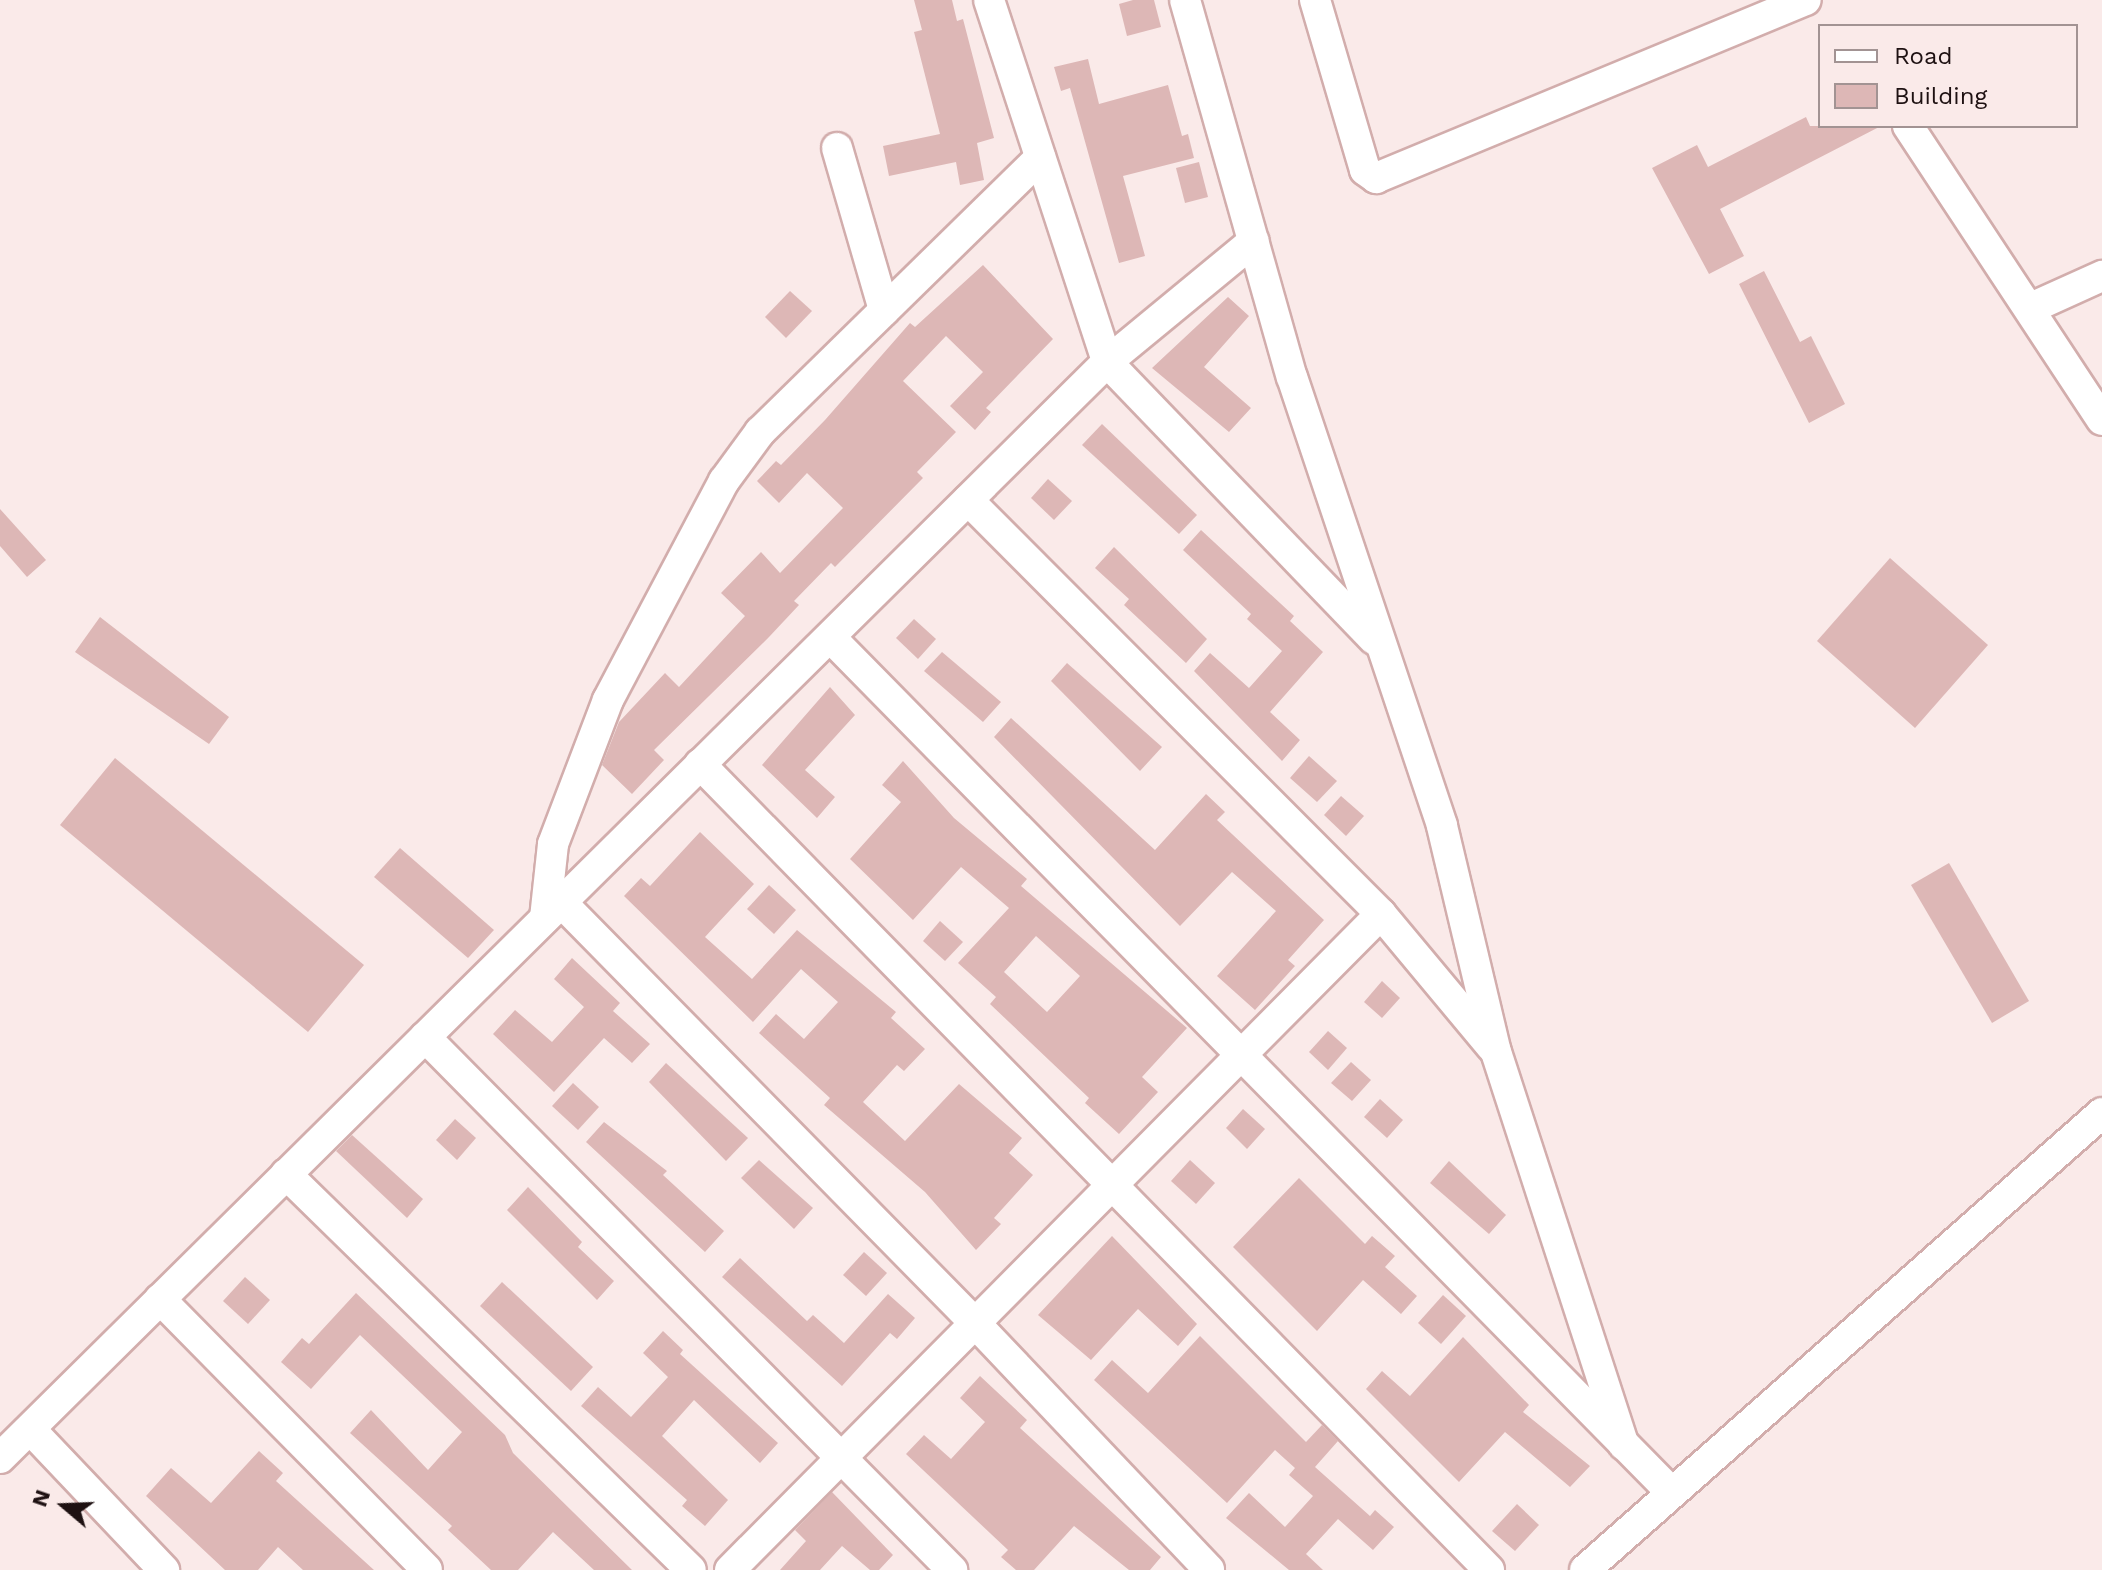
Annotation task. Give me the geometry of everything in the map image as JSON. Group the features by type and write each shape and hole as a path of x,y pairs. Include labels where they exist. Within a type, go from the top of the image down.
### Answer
{"street":[{"path":"989,0 1107,362 1381,646"},
{"path":"1185,0 1292,377 1442,826 1496,1052 1624,1445"},
{"path":"1315,0 1365,170 1376,178 1806,0"},
{"path":"1909,128 2031,308 2102,420"},
{"path":"837,148 884,310"},
{"path":"1040,158 760,432 724,481 608,700 553,844 553,910 975,1323 1209,1570"},
{"path":"0,1458 1107,362 1254,241"},
{"path":"2031,308 2102,276"},
{"path":"968,500 1381,914 1496,1052"},
{"path":"830,637 1670,1491"},
{"path":"700,764 1489,1570"},
{"path":"730,1570 1381,914"},
{"path":"425,1037 952,1570"},
{"path":"1585,1570 1670,1491 2102,1113"},
{"path":"286,1174 691,1570"},
{"path":"160,1299 427,1570"},
{"path":"30,1429 164,1570"}],"building":[{"path":"914,0 952,0 957,21 963,19 994,138 977,143 984,180 960,185 956,162 889,176 883,146 940,134 914,32 922,30"},
{"path":"1154,0 1161,27 1127,36 1119,4"},
{"path":"1088,59 1099,104 1168,85 1182,136 1188,134 1194,158 1123,176 1145,256 1119,263 1070,88 1061,91 1054,67"},
{"path":"1806,117 1810,126 1818,128 1877,128 1720,209 1744,256 1709,274 1652,168 1697,145 1708,167"},
{"path":"1199,162 1208,197 1185,203 1176,168"},
{"path":"983,265 1053,339 986,408 991,412 975,430 950,406 983,372 946,336 903,381 956,432 917,472 923,478 835,567 831,563 794,601 799,605 769,637 654,750 664,760 632,794 602,765 619,722 665,673 679,687 745,616 721,593 761,552 780,573 843,508 807,473 779,503 757,481 776,461 781,465 825,420 910,323 915,327"},
{"path":"1764,271 1800,342 1811,336 1845,404 1809,423 1739,284"},
{"path":"790,291 812,311 786,338 765,317"},
{"path":"1228,297 1249,316 1204,367 1251,408 1229,432 1152,368"},
{"path":"1102,424 1197,515 1179,534 1082,445"},
{"path":"1048,479 1072,501 1054,520 1031,498"},
{"path":"0,509 46,560 27,577 0,546"},
{"path":"1201,530 1294,616 1290,621 1323,652 1270,712 1300,740 1282,761 1194,671 1210,653 1249,688 1282,651 1247,619 1251,614 1183,550"},
{"path":"1114,547 1207,639 1186,663 1124,605 1129,599 1095,568"},
{"path":"1890,558 1988,645 1915,728 1817,641"},
{"path":"100,617 229,717 209,744 75,652"},
{"path":"914,619 936,639 918,659 896,638"},
{"path":"942,652 1001,702 983,722 924,671"},
{"path":"1067,663 1162,747 1140,771 1051,681"},
{"path":"830,687 855,715 805,770 835,797 817,818 762,765"},
{"path":"1011,718 1155,850 1206,794 1225,812 1217,820 1324,920 1288,960 1295,966 1255,1010 1217,976 1276,911 1232,872 1180,926 994,737"},
{"path":"1309,756 1337,781 1317,802 1290,778"},
{"path":"115,758 364,965 308,1032 60,825"},
{"path":"903,761 954,818 1027,879 1021,886 1187,1028 1142,1077 1158,1092 1119,1134 1085,1103 1089,1098 990,1004 996,997 958,963 1009,908 961,867 913,920 850,859 901,802 882,785","holes":["1036,936 1080,976 1047,1012 1004,972"]},
{"path":"1341,796 1364,816 1346,836 1324,815"},
{"path":"700,832 754,884 705,937 752,979 797,930 896,1012 891,1018 925,1049 904,1071 897,1065 863,1102 905,1141 959,1084 1022,1138 1009,1153 1033,1175 994,1218 1001,1224 976,1250 925,1192 824,1105 830,1098 759,1033 776,1014 804,1039 838,1002 801,969 753,1022 624,896 641,878 650,886"},
{"path":"400,848 494,930 468,958 374,877"},
{"path":"1949,863 2029,1001 1992,1023 1911,885"},
{"path":"769,885 796,910 774,934 747,909"},
{"path":"940,921 963,942 945,961 923,941"},
{"path":"572,958 620,1003 613,1011 650,1044 632,1063 604,1038 554,1092 493,1034 515,1010 552,1042 584,1007 554,979"},
{"path":"1382,981 1400,998 1382,1018 1364,1002"},
{"path":"1328,1031 1347,1048 1328,1070 1309,1052"},
{"path":"1351,1062 1371,1080 1352,1101 1331,1083"},
{"path":"666,1063 748,1138 726,1161 649,1082"},
{"path":"573,1083 599,1107 578,1130 552,1106"},
{"path":"1380,1099 1403,1120 1387,1138 1364,1117"},
{"path":"1243,1109 1265,1129 1247,1149 1226,1128"},
{"path":"455,1119 476,1138 457,1160 436,1140"},
{"path":"604,1122 667,1171 663,1175 724,1231 705,1252 586,1142"},
{"path":"352,1135 423,1199 407,1218 336,1151"},
{"path":"759,1160 813,1208 794,1229 741,1178"},
{"path":"1190,1160 1215,1183 1196,1204 1171,1181"},
{"path":"1449,1161 1506,1215 1489,1234 1430,1183"},
{"path":"1299,1178 1365,1244 1372,1236 1395,1256 1385,1267 1417,1296 1401,1314 1363,1280 1317,1331 1233,1247"},
{"path":"528,1187 582,1242 578,1247 614,1281 597,1300 507,1210"},
{"path":"1112,1236 1197,1324 1178,1346 1138,1309 1091,1360 1038,1315"},
{"path":"864,1252 887,1273 866,1296 843,1275"},
{"path":"740,1258 807,1321 813,1315 844,1343 888,1294 915,1318 897,1339 890,1333 842,1386 722,1277"},
{"path":"245,1277 270,1300 248,1324 223,1301"},
{"path":"502,1282 593,1367 571,1391 480,1306"},
{"path":"356,1293 505,1435 513,1453 632,1570 594,1570 553,1532 518,1570 491,1570 448,1530 452,1526 350,1433 371,1410 428,1470 462,1432 360,1335 311,1389 281,1362 302,1338 309,1344"},
{"path":"1443,1295 1466,1316 1441,1344 1418,1323"},
{"path":"663,1331 683,1350 680,1354 778,1443 760,1463 694,1400 662,1436 728,1500 705,1526 682,1506 687,1500 581,1406 598,1387 631,1417 668,1377 643,1353"},
{"path":"1200,1336 1306,1442 1322,1425 1338,1441 1315,1467 1370,1516 1375,1510 1394,1527 1373,1550 1338,1519 1306,1554 1323,1570 1289,1570 1226,1518 1249,1493 1285,1527 1313,1496 1289,1475 1295,1468 1275,1450 1227,1503 1094,1380 1112,1360 1148,1393"},
{"path":"1463,1337 1529,1405 1523,1412 1590,1466 1570,1487 1505,1432 1459,1482 1366,1389 1382,1371 1410,1396"},
{"path":"980,1376 1027,1420 1020,1428 1161,1557 1150,1570 1129,1570 1074,1526 1034,1570 1016,1570 1001,1557 1008,1550 906,1454 924,1435 951,1459 985,1422 960,1398"},
{"path":"259,1451 283,1473 276,1481 374,1570 303,1570 278,1547 258,1570 225,1570 146,1496 171,1468 211,1503"},
{"path":"832,1492 893,1555 879,1570 870,1570 842,1546 820,1570 780,1570 806,1541 795,1530"},
{"path":"1517,1504 1539,1525 1515,1551 1492,1531"}]}
